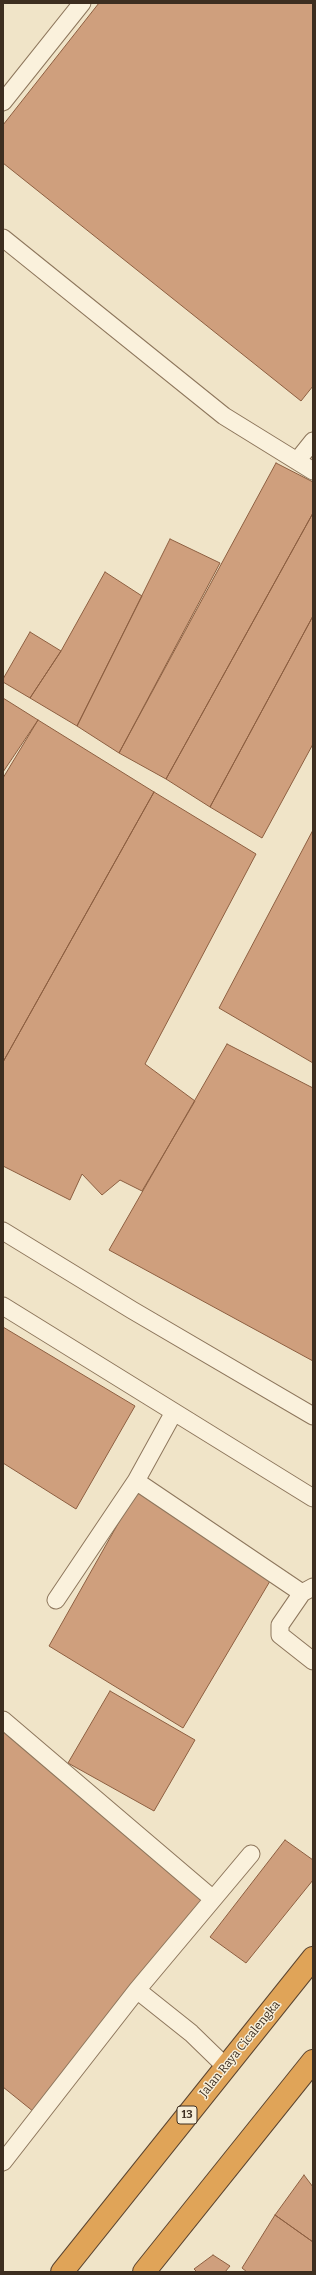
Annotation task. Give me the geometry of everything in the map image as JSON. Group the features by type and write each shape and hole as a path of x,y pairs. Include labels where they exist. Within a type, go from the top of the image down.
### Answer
{"highway":[{"name":"Jalan Raya Cicalengka","path":"62,2272 313,1958"},
{"path":"144,2272 313,2061"}],"lane":[{"path":"3,102 82,3"},
{"path":"3,238 224,416 313,471"},
{"path":"297,461 313,441"},
{"path":"3,1231 132,1310 313,1416"},
{"path":"3,1306 313,1498"},
{"path":"56,1600 136,1481 174,1412"},
{"path":"136,1481 308,1590 280,1625 280,1635 313,1661"},
{"path":"3,1720 213,1899"},
{"path":"3,2162 137,1990 251,1854"},
{"path":"137,1990 191,2033 226,2067"}],"building":[{"path":"99,3 313,3 313,386 301,401 3,163 3,125"},
{"path":"276,463 313,482 313,513 166,779 119,753"},
{"path":"313,513 313,616 210,807 166,779"},
{"path":"170,539 220,563 119,753 77,726"},
{"path":"105,572 142,596 77,726 30,698 61,651"},
{"path":"313,616 313,744 262,838 210,807"},
{"path":"30,632 61,651 30,698 3,682 3,679"},
{"path":"3,698 38,720 3,778"},
{"path":"38,720 154,792 3,1062 3,772"},
{"path":"154,792 256,854 145,1064 195,1101 142,1191 120,1180 102,1195 82,1174 70,1200 3,1166 3,1062"},
{"path":"313,830 313,1063 219,1008"},
{"path":"227,1044 313,1088 313,1361 109,1250"},
{"path":"3,1327 135,1406 76,1509 3,1463"},
{"path":"137,1490 273,1576 183,1728 49,1646"},
{"path":"110,1691 195,1740 154,1811 68,1763"},
{"path":"3,1731 203,1901 34,2112 3,2087"},
{"path":"285,1840 313,1860 313,1880 246,1963 210,1937"},
{"path":"304,2175 313,2187 313,2242 275,2215"},
{"path":"275,2215 313,2242 313,2272 247,2272 242,2268"},
{"path":"213,2255 230,2266 225,2272 197,2272 194,2269"}]}
